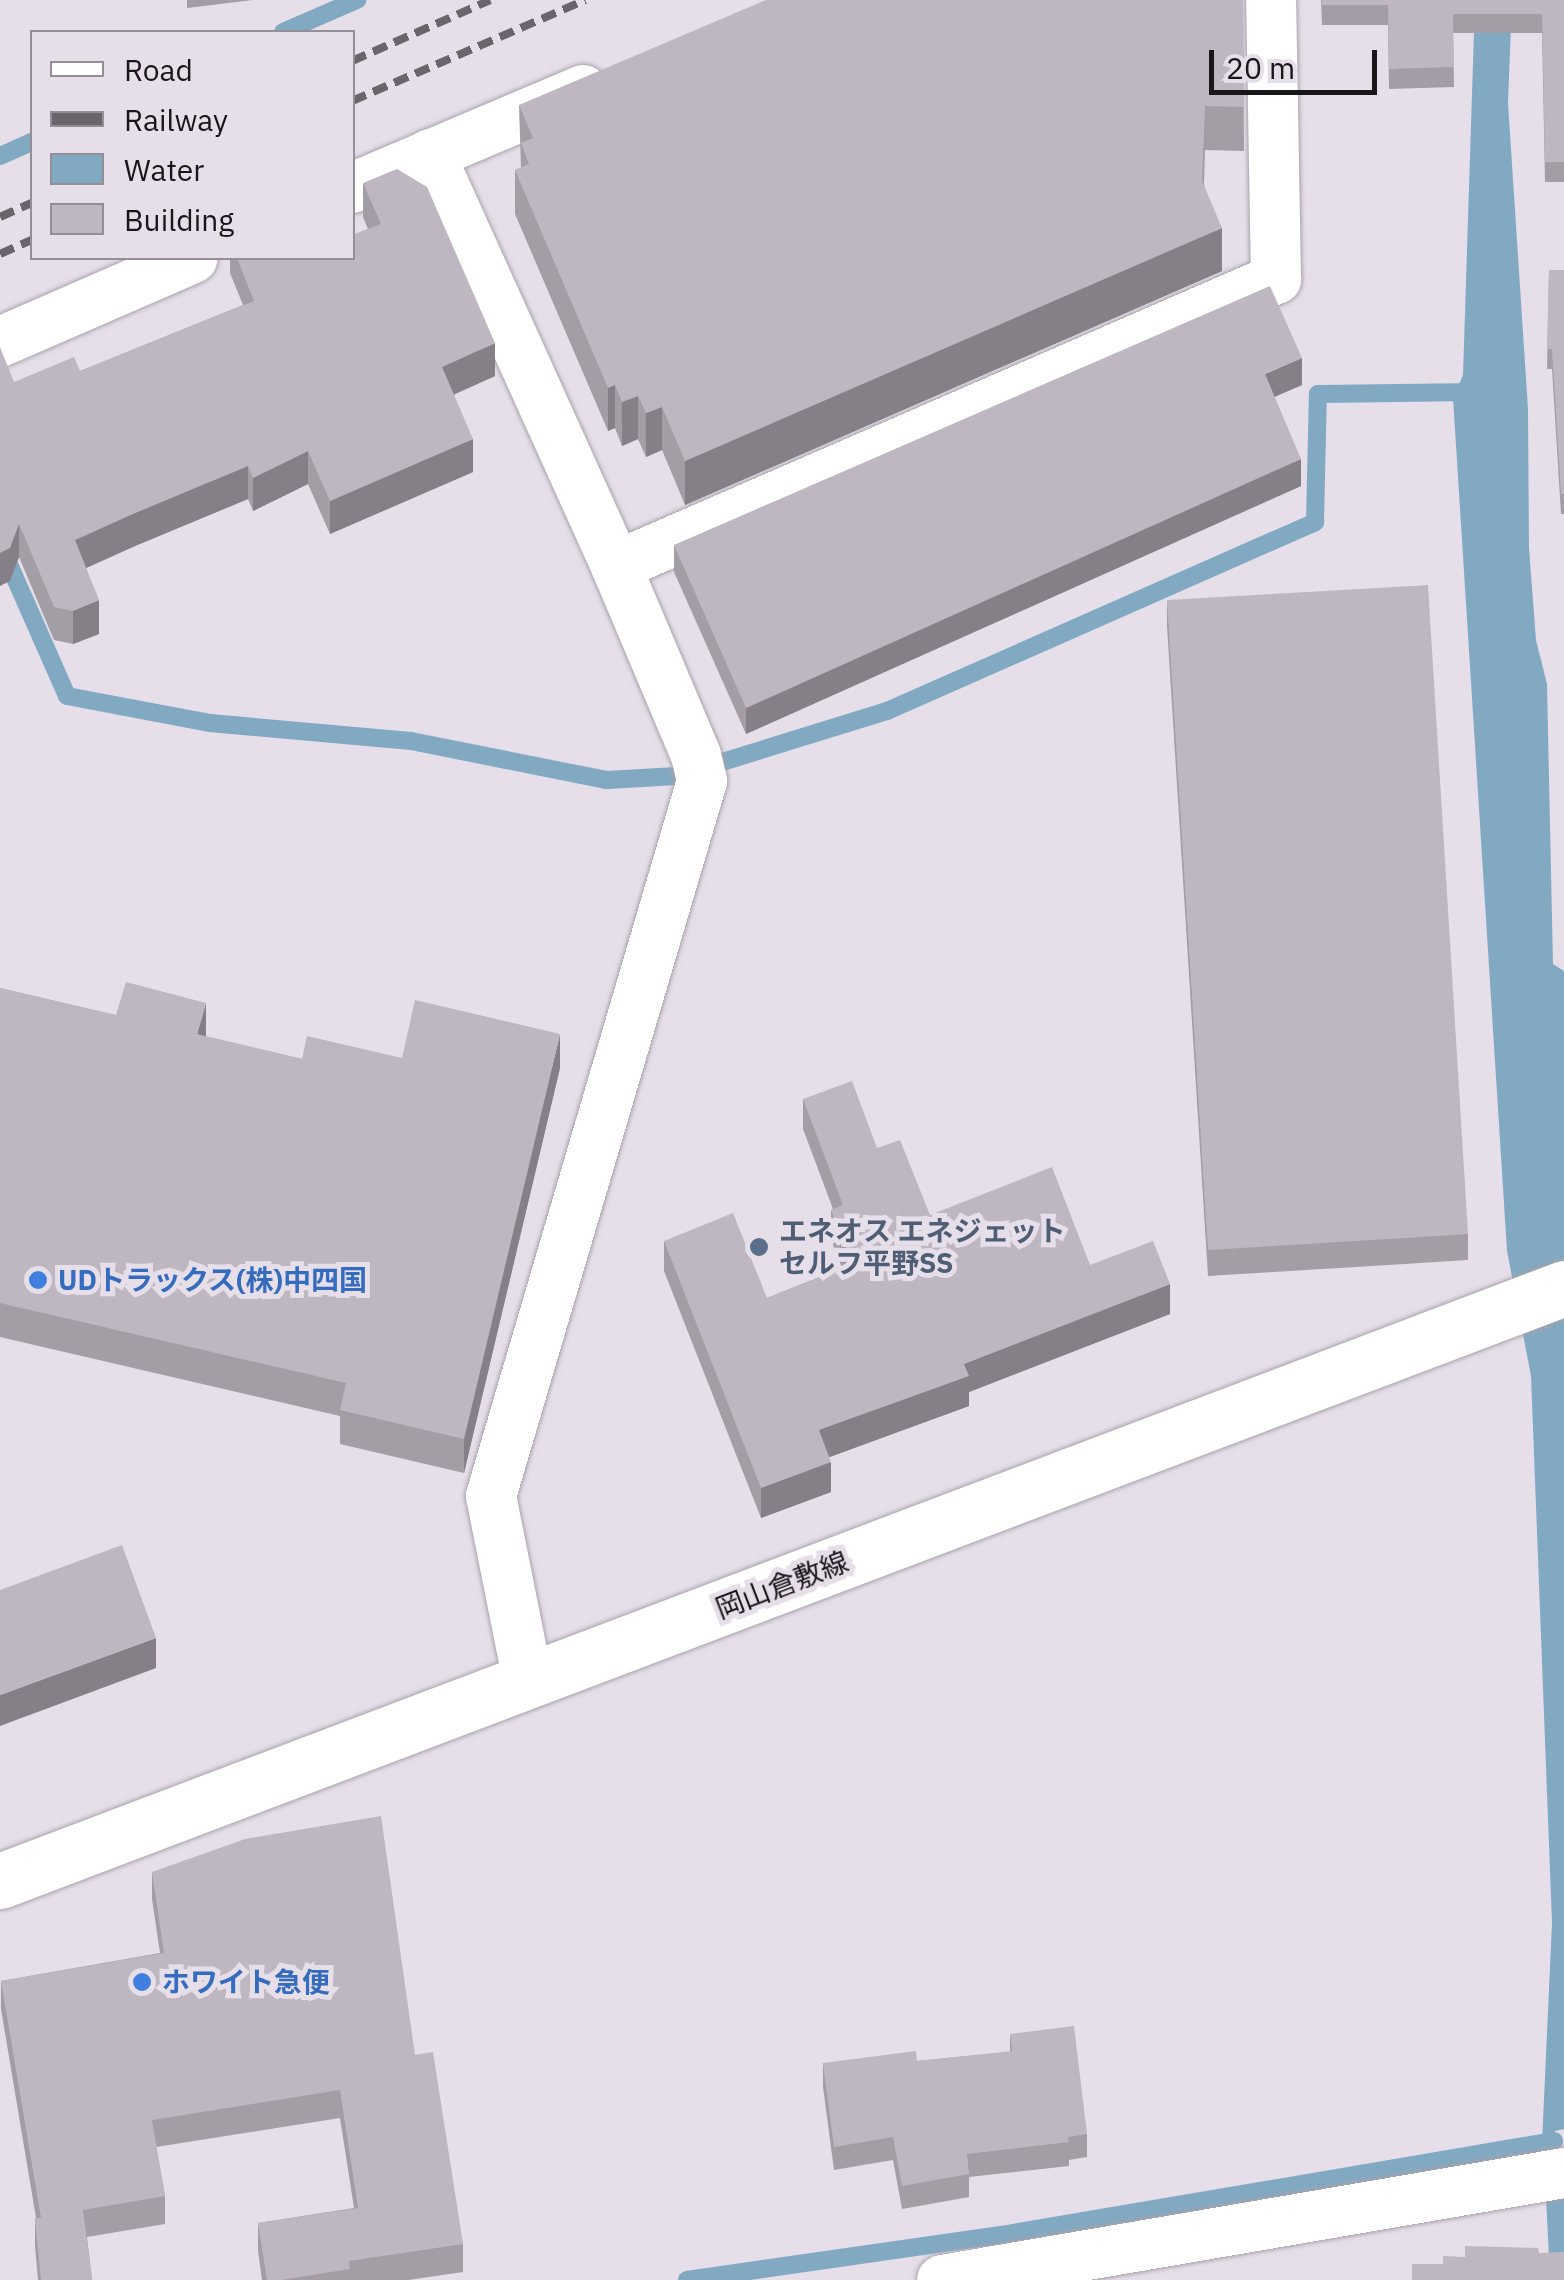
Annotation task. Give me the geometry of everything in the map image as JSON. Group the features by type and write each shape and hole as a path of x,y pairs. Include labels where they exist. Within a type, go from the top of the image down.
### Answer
{"main road":[{"name":"岡山倉敷線","path":"0,1880 1564,1288"}],"street":[{"path":"616,566 1276,280 1271,0"},
{"path":"355,187 632,69"},
{"path":"430,154 616,566 699,768 491,1496 528,1681"},
{"path":"0,342 188,260"},
{"path":"942,2280 1551,2175"}],"water":[{"path":"1475,0 1512,0 1508,103 1528,409 1529,548 1536,640 1547,684 1553,964 1564,971 1564,2129 1555,2131 1554,2141 1542,2143 1552,1923 1531,1376 1507,1251 1453,398 1463,375"}],"building":[{"path":"766,0 1243,0 1244,107 1205,106 1202,181 1222,228 685,461 662,407 646,413 638,396 622,402 615,385 608,388 515,170 529,164 521,143 533,138 519,105"},
{"path":"1322,0 1564,0 1564,162 1545,162 1542,14 1453,14 1454,67 1389,69 1388,5 1322,5"},
{"path":"397,169 427,187 495,343 442,367 473,439 330,501 308,451 253,478 248,466 75,540 99,600 73,611 54,607 19,524 10,548 0,553 0,347 14,382 74,357 80,371 254,301 238,260 355,260 355,234 381,224 363,183"},
{"path":"1549,270 1564,270 1564,494 1552,349 1547,349"},
{"path":"1270,286 1302,358 1265,374 1301,459 746,708 674,545"},
{"path":"1428,585 1468,1234 1208,1250 1167,600"},
{"path":"126,982 206,1003 197,1034 302,1059 307,1036 402,1058 415,1000 560,1034 464,1439 340,1410 346,1383 0,1303 0,988 116,1015"},
{"path":"852,1081 877,1148 900,1140 930,1215 1052,1167 1090,1265 1153,1241 1170,1284 964,1364 969,1376 819,1430 831,1462 761,1488 664,1241 733,1213 767,1298 852,1264 831,1210 843,1205 803,1099"},
{"path":"122,1545 156,1638 0,1695 0,1590"},
{"path":"381,1816 415,2055 433,2052 463,2244 349,2261 350,2269 267,2280 258,2223 358,2208 340,2090 152,2120 165,2196 83,2210 92,2280 41,2280 35,2218 41,2218 1,1981 164,1953 152,1872 245,1839"},
{"path":"1074,2026 1087,2134 1068,2137 1069,2142 967,2154 969,2174 902,2186 893,2137 834,2147 823,2063 916,2051 917,2061 1012,2051 1010,2034"},
{"path":"1465,2246 1564,2252 1564,2280 1412,2280 1412,2264 1443,2264 1443,2256 1465,2257"}],"waterway":[{"path":"288,30 357,0"},
{"path":"0,156 30,143"},
{"path":"0,544 67,696 210,723 411,741 607,780 677,776 887,711 1315,522 1318,394 1478,392"},
{"path":"687,2280 1001,2235 1554,2141"},
{"path":"1554,2176 1559,2280"}],"railway":[{"path":"355,60 490,0"},
{"path":"355,100 585,0"},
{"path":"0,217 30,204"},
{"path":"0,254 30,241"}],"place":[{"name":"エネオス エネジェット セルフ平野SS","path":"759,1247"},
{"name":"UDトラックス(株)中四国","path":"38,1280"},
{"name":"ホワイト急便","path":"142,1982"}]}
